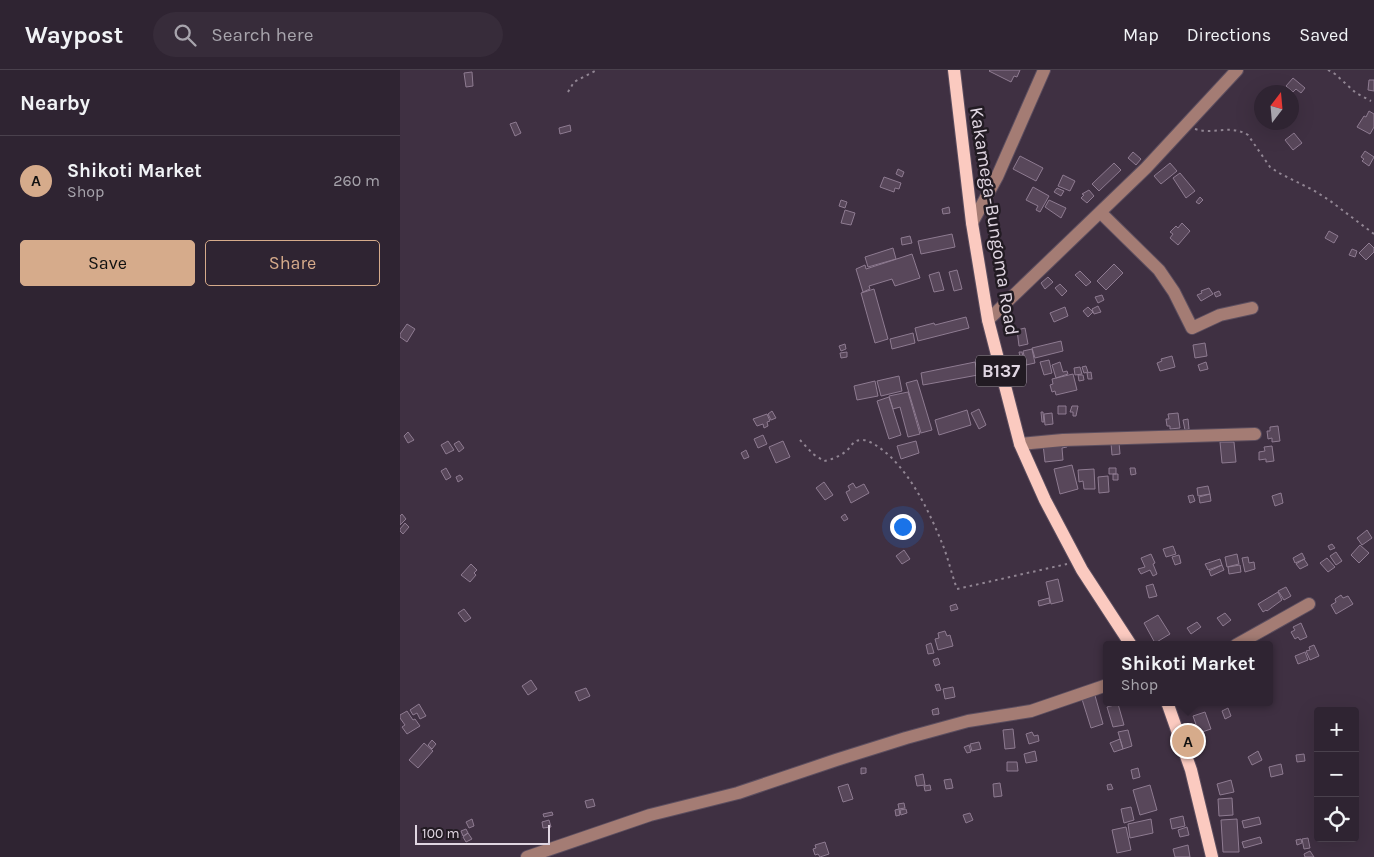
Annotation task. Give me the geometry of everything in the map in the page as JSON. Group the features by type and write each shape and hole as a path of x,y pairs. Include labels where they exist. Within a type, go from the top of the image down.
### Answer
{"main road":[{"name":"Kakamega-Bungoma Road","path":"954,70 972,223 988,320 1020,444 1045,500 1077,561 1128,641"},
{"path":"1168,706 1191,770 1212,857"}],"street":[{"path":"972,223 997,177 1044,70"},
{"path":"988,320 1146,168 1237,70"},
{"path":"1101,212 1159,270 1174,292 1192,328 1220,315 1252,308"},
{"path":"1020,444 1063,440 1255,434"},
{"path":"1243,641 1309,604"},
{"path":"526,857 650,815 738,793 906,738 968,721 1031,711 1103,685"}],"path":[{"path":"568,92 574,82 597,70"},
{"path":"1328,70 1356,93 1371,101"},
{"path":"1186,125 1210,132 1222,130 1242,132 1248,135 1270,167 1329,200 1374,234"},
{"path":"800,440 824,461 845,452 855,441 861,439 871,442 886,452 917,491 944,549 957,589 1077,561"}],"building":[{"path":"990,70 1020,70 1017,77 1014,76 1011,82"},
{"path":"472,72 473,86 466,87 464,73"},
{"path":"1293,78 1305,88 1301,93 1299,91 1299,85 1287,85"},
{"path":"1369,80 1374,80 1374,91 1368,90"},
{"path":"1369,111 1374,114 1374,127 1370,134 1357,127"},
{"path":"516,122 521,133 515,136 510,124"},
{"path":"570,125 571,131 560,134 559,128"},
{"path":"1294,133 1302,143 1293,150 1285,140"},
{"path":"1365,151 1374,157 1369,166 1362,161 1364,159 1361,157"},
{"path":"1133,152 1141,159 1136,165 1128,158"},
{"path":"1020,156 1043,168 1036,181 1013,169"},
{"path":"1114,163 1121,170 1099,191 1092,184"},
{"path":"1170,163 1177,171 1161,184 1154,176"},
{"path":"898,169 904,172 902,177 896,174"},
{"path":"1180,173 1195,191 1186,198 1173,178"},
{"path":"1063,175 1075,181 1070,191 1058,186"},
{"path":"884,177 901,183 899,189 895,188 894,192 880,187"},
{"path":"1033,187 1049,196 1040,212 1036,210 1038,206 1026,200"},
{"path":"1057,188 1064,191 1061,196 1054,192"},
{"path":"1089,190 1094,196 1087,203 1081,198 1084,195 1082,194"},
{"path":"1200,197 1203,200 1199,204 1196,202"},
{"path":"841,200 847,202 845,208 839,206"},
{"path":"1049,200 1066,208 1061,218 1045,207"},
{"path":"949,207 950,213 943,214 942,209"},
{"path":"845,210 855,213 851,225 841,223"},
{"path":"1182,223 1190,231 1178,245 1170,238 1173,234 1170,232 1176,226 1178,228"},
{"path":"1329,231 1338,236 1334,243 1325,238"},
{"path":"952,234 955,247 921,254 918,241"},
{"path":"910,236 912,243 902,245 901,238"},
{"path":"1369,243 1374,248 1374,252 1366,260 1359,253"},
{"path":"893,248 896,259 868,267 865,257"},
{"path":"1352,249 1357,251 1355,257 1349,255"},
{"path":"912,254 920,278 895,286 892,279 869,286 870,289 863,292 856,269 865,265 866,269"},
{"path":"1114,264 1123,273 1106,290 1097,281"},
{"path":"957,270 962,289 954,291 949,272"},
{"path":"1080,271 1091,282 1086,286 1075,275"},
{"path":"939,272 944,290 934,292 929,275"},
{"path":"1048,277 1053,282 1045,289 1041,283"},
{"path":"1060,284 1067,291 1062,296 1055,288"},
{"path":"1209,288 1213,294 1201,301 1197,295"},
{"path":"874,289 888,339 875,343 861,293"},
{"path":"1219,291 1221,295 1216,297 1214,293"},
{"path":"1102,295 1104,300 1098,303 1095,297"},
{"path":"1098,306 1101,312 1094,314 1092,309"},
{"path":"1065,307 1068,316 1054,322 1050,313"},
{"path":"1088,307 1093,312 1088,317 1083,311"},
{"path":"966,317 969,328 918,341 915,328"},
{"path":"407,324 415,329 407,342 400,337 400,334"},
{"path":"1025,328 1028,344 1019,346 1017,330"},
{"path":"913,333 915,343 892,349 890,339"},
{"path":"1061,341 1063,351 1035,358 1032,348"},
{"path":"1205,343 1207,356 1195,358 1193,345"},
{"path":"845,344 846,349 841,351 839,346"},
{"path":"1032,349 1035,363 1026,365 1023,351"},
{"path":"847,352 847,357 841,358 840,353"},
{"path":"1019,352 1022,352 1025,365 1022,366"},
{"path":"1172,356 1175,367 1160,371 1157,363 1162,361 1161,359"},
{"path":"1049,360 1052,373 1044,375 1040,362"},
{"path":"975,362 978,375 923,385 921,373"},
{"path":"1060,362 1063,372 1067,371 1068,374 1056,378 1052,365"},
{"path":"1206,362 1208,369 1200,371 1198,365"},
{"path":"1086,366 1088,372 1084,373 1082,367"},
{"path":"1080,367 1082,374 1075,375 1074,368"},
{"path":"1091,372 1092,379 1088,379 1087,373"},
{"path":"1073,374 1077,390 1056,395 1055,391 1052,392 1050,385 1053,384 1052,379"},
{"path":"1078,375 1083,375 1084,380 1079,381"},
{"path":"899,376 902,391 881,396 877,381"},
{"path":"917,380 932,430 921,433 906,383"},
{"path":"875,381 878,396 857,400 854,386"},
{"path":"908,392 920,434 908,437 900,407 893,409 889,396"},
{"path":"889,397 901,435 889,439 877,401"},
{"path":"1058,406 1066,406 1066,414 1058,414"},
{"path":"1072,406 1078,406 1076,416 1073,416 1073,412 1070,412"},
{"path":"979,409 986,425 979,429 971,413"},
{"path":"967,410 971,425 939,435 935,420"},
{"path":"772,411 776,418 771,420 768,414"},
{"path":"1041,412 1043,412 1044,422 1042,422"},
{"path":"1052,413 1053,424 1045,425 1044,414"},
{"path":"1178,413 1180,428 1170,429 1170,426 1167,426 1166,419 1169,419 1168,414"},
{"path":"767,414 770,421 767,422 768,426 764,428 763,424 757,426 753,419"},
{"path":"1188,419 1189,429 1185,430 1183,420"},
{"path":"1278,426 1280,441 1272,442 1272,438 1268,439 1267,431 1270,431 1270,427"},
{"path":"408,432 414,440 408,443 404,436"},
{"path":"763,435 767,444 758,448 754,439"},
{"path":"448,441 454,450 446,454 441,445"},
{"path":"459,441 464,448 459,452 454,444"},
{"path":"783,441 790,457 776,463 769,447"},
{"path":"916,441 919,453 901,459 897,446"},
{"path":"1066,441 1067,447 1062,448 1063,460 1045,462 1043,444"},
{"path":"1119,442 1120,454 1112,455 1111,443"},
{"path":"1220,442 1234,442 1236,462 1222,463"},
{"path":"1272,446 1274,461 1266,462 1266,459 1259,460 1259,452 1265,451 1264,447"},
{"path":"746,450 749,457 744,459 741,453"},
{"path":"1072,465 1078,489 1060,494 1054,469"},
{"path":"446,468 451,477 446,480 441,471"},
{"path":"1109,468 1116,468 1116,474 1109,474"},
{"path":"1130,468 1135,468 1136,474 1131,475"},
{"path":"1094,469 1095,489 1084,489 1083,481 1079,482 1078,470"},
{"path":"1113,474 1118,474 1118,480 1113,480"},
{"path":"460,475 463,479 458,482 456,477"},
{"path":"1108,476 1109,492 1099,493 1098,477"},
{"path":"824,482 833,495 825,500 816,488"},
{"path":"853,483 856,488 864,484 869,493 851,503 846,492 850,490 848,486"},
{"path":"1208,486 1210,494 1198,496 1197,488"},
{"path":"1281,493 1283,503 1275,506 1272,496"},
{"path":"1210,494 1211,501 1200,503 1199,497"},
{"path":"1193,495 1195,501 1190,503 1188,496"},
{"path":"402,514 406,519 400,525 400,516"},
{"path":"845,514 848,519 844,521 841,517"},
{"path":"405,523 409,527 403,534 400,529"},
{"path":"1367,530 1372,538 1362,545 1357,538"},
{"path":"1332,544 1335,548 1330,550 1328,546"},
{"path":"1360,545 1369,553 1359,563 1351,555"},
{"path":"1173,546 1176,554 1166,557 1163,549"},
{"path":"904,550 910,559 902,564 896,556"},
{"path":"1336,552 1342,561 1336,565 1330,556"},
{"path":"1302,553 1305,559 1295,563 1293,558"},
{"path":"1151,554 1157,574 1153,576 1150,570 1141,574 1138,569 1145,567 1141,558"},
{"path":"1237,554 1239,564 1227,567 1225,557"},
{"path":"1179,555 1181,563 1175,565 1172,557"},
{"path":"1248,557 1249,563 1254,562 1255,569 1245,572 1242,558"},
{"path":"1327,558 1335,567 1328,572 1320,563"},
{"path":"1220,559 1222,565 1208,570 1205,564"},
{"path":"1304,559 1308,565 1300,569 1296,564"},
{"path":"471,564 477,570 474,573 476,575 470,582 461,575"},
{"path":"1222,565 1224,570 1211,576 1209,571"},
{"path":"1240,565 1241,572 1229,574 1228,567"},
{"path":"1058,579 1063,601 1051,604 1046,582"},
{"path":"1153,584 1157,596 1149,598 1146,586"},
{"path":"1286,587 1291,596 1284,600 1278,591"},
{"path":"1278,592 1282,600 1263,612 1258,604"},
{"path":"1341,595 1343,598 1348,596 1353,604 1336,614 1331,605"},
{"path":"1049,598 1050,603 1039,606 1038,601"},
{"path":"956,604 958,609 951,611 950,606"},
{"path":"464,609 471,618 465,622 458,613"},
{"path":"1225,613 1231,620 1223,626 1217,618"},
{"path":"1158,615 1170,634 1158,641 1154,641 1144,623"},
{"path":"1197,622 1201,627 1191,634 1187,628"},
{"path":"1301,623 1307,637 1300,640 1298,637 1295,639 1291,632 1295,630 1293,627"},
{"path":"945,631 947,636 950,635 953,646 938,650 935,639 939,638 938,633"},
{"path":"931,643 934,653 928,654 926,645"},
{"path":"1314,645 1319,656 1310,660 1306,651 1310,650 1309,647"},
{"path":"1305,652 1308,660 1298,664 1295,656"},
{"path":"938,658 940,664 935,666 933,660"},
{"path":"531,680 537,689 528,695 522,686"},
{"path":"939,684 941,690 937,691 935,685"},
{"path":"953,687 955,697 945,699 943,689"},
{"path":"586,688 590,696 579,701 575,692"},
{"path":"1094,692 1103,724 1091,728 1081,696"},
{"path":"419,704 426,716 420,719 417,713 413,715 410,710"},
{"path":"1119,706 1124,725 1113,727 1107,707"},
{"path":"938,708 939,714 933,715 932,710"},
{"path":"1228,708 1231,716 1225,719 1222,711"},
{"path":"407,711 420,726 407,734 402,727 405,725 400,715"},
{"path":"1205,712 1211,729 1199,733 1193,716"},
{"path":"1013,729 1015,748 1005,749 1003,730"},
{"path":"1128,730 1132,746 1123,749 1118,732"},
{"path":"1032,732 1034,736 1038,735 1039,741 1029,744 1026,734"},
{"path":"1120,739 1123,749 1114,752 1110,743"},
{"path":"432,740 436,744 432,749 428,745"},
{"path":"979,742 981,749 972,751 970,744"},
{"path":"424,743 433,751 418,768 409,760"},
{"path":"969,745 971,752 967,753 964,747"},
{"path":"1035,751 1037,761 1026,763 1024,754"},
{"path":"1258,751 1262,760 1252,765 1248,757"},
{"path":"1304,754 1305,761 1297,762 1296,755"},
{"path":"1007,762 1017,762 1018,771 1007,771"},
{"path":"1281,764 1283,774 1271,777 1269,767"},
{"path":"861,768 866,768 866,773 861,774"},
{"path":"1138,768 1140,777 1133,779 1131,770"},
{"path":"923,774 925,785 917,786 915,776"},
{"path":"951,779 953,788 946,789 944,780"},
{"path":"1231,780 1234,792 1220,795 1217,784"},
{"path":"1000,783 1002,796 994,797 993,784"},
{"path":"848,784 853,799 843,802 838,787"},
{"path":"1111,784 1113,789 1108,790 1107,785"},
{"path":"930,785 931,790 925,791 924,786"},
{"path":"1150,785 1157,810 1140,815 1133,790"},
{"path":"1232,798 1233,815 1219,816 1218,799"},
{"path":"593,799 595,806 587,808 585,801"},
{"path":"904,803 905,808 899,809 898,804"},
{"path":"1131,807 1134,820 1124,823 1121,809"},
{"path":"899,809 900,815 896,816 895,810"},
{"path":"906,809 907,813 901,815 900,810"},
{"path":"552,812 553,815 544,817 543,814"},
{"path":"970,813 973,820 966,823 963,815"},
{"path":"1183,816 1185,826 1172,829 1170,819"},
{"path":"1259,817 1261,824 1244,828 1242,821"},
{"path":"472,819 474,826 469,828 466,822"},
{"path":"1151,819 1153,833 1130,838 1128,824"},
{"path":"1237,819 1239,852 1223,852 1221,820"},
{"path":"549,820 551,827 543,828 542,822"},
{"path":"1126,827 1131,850 1117,853 1112,830"},
{"path":"1187,827 1189,835 1180,837 1178,830"},
{"path":"466,829 468,833 463,836 461,831"},
{"path":"468,833 472,839 466,842 463,837"},
{"path":"1260,837 1262,843 1244,848 1242,842"},
{"path":"1308,838 1310,848 1304,849 1302,839"},
{"path":"1301,839 1302,843 1297,845 1296,840"},
{"path":"825,842 829,854 820,857 818,854 815,855 813,849 816,848 815,845"},
{"path":"1188,845 1190,857 1175,857 1173,849"},
{"path":"1310,851 1314,857 1305,857 1304,854"}],"place":[{"name":"Shikoti Market","path":"1188,741"}]}
